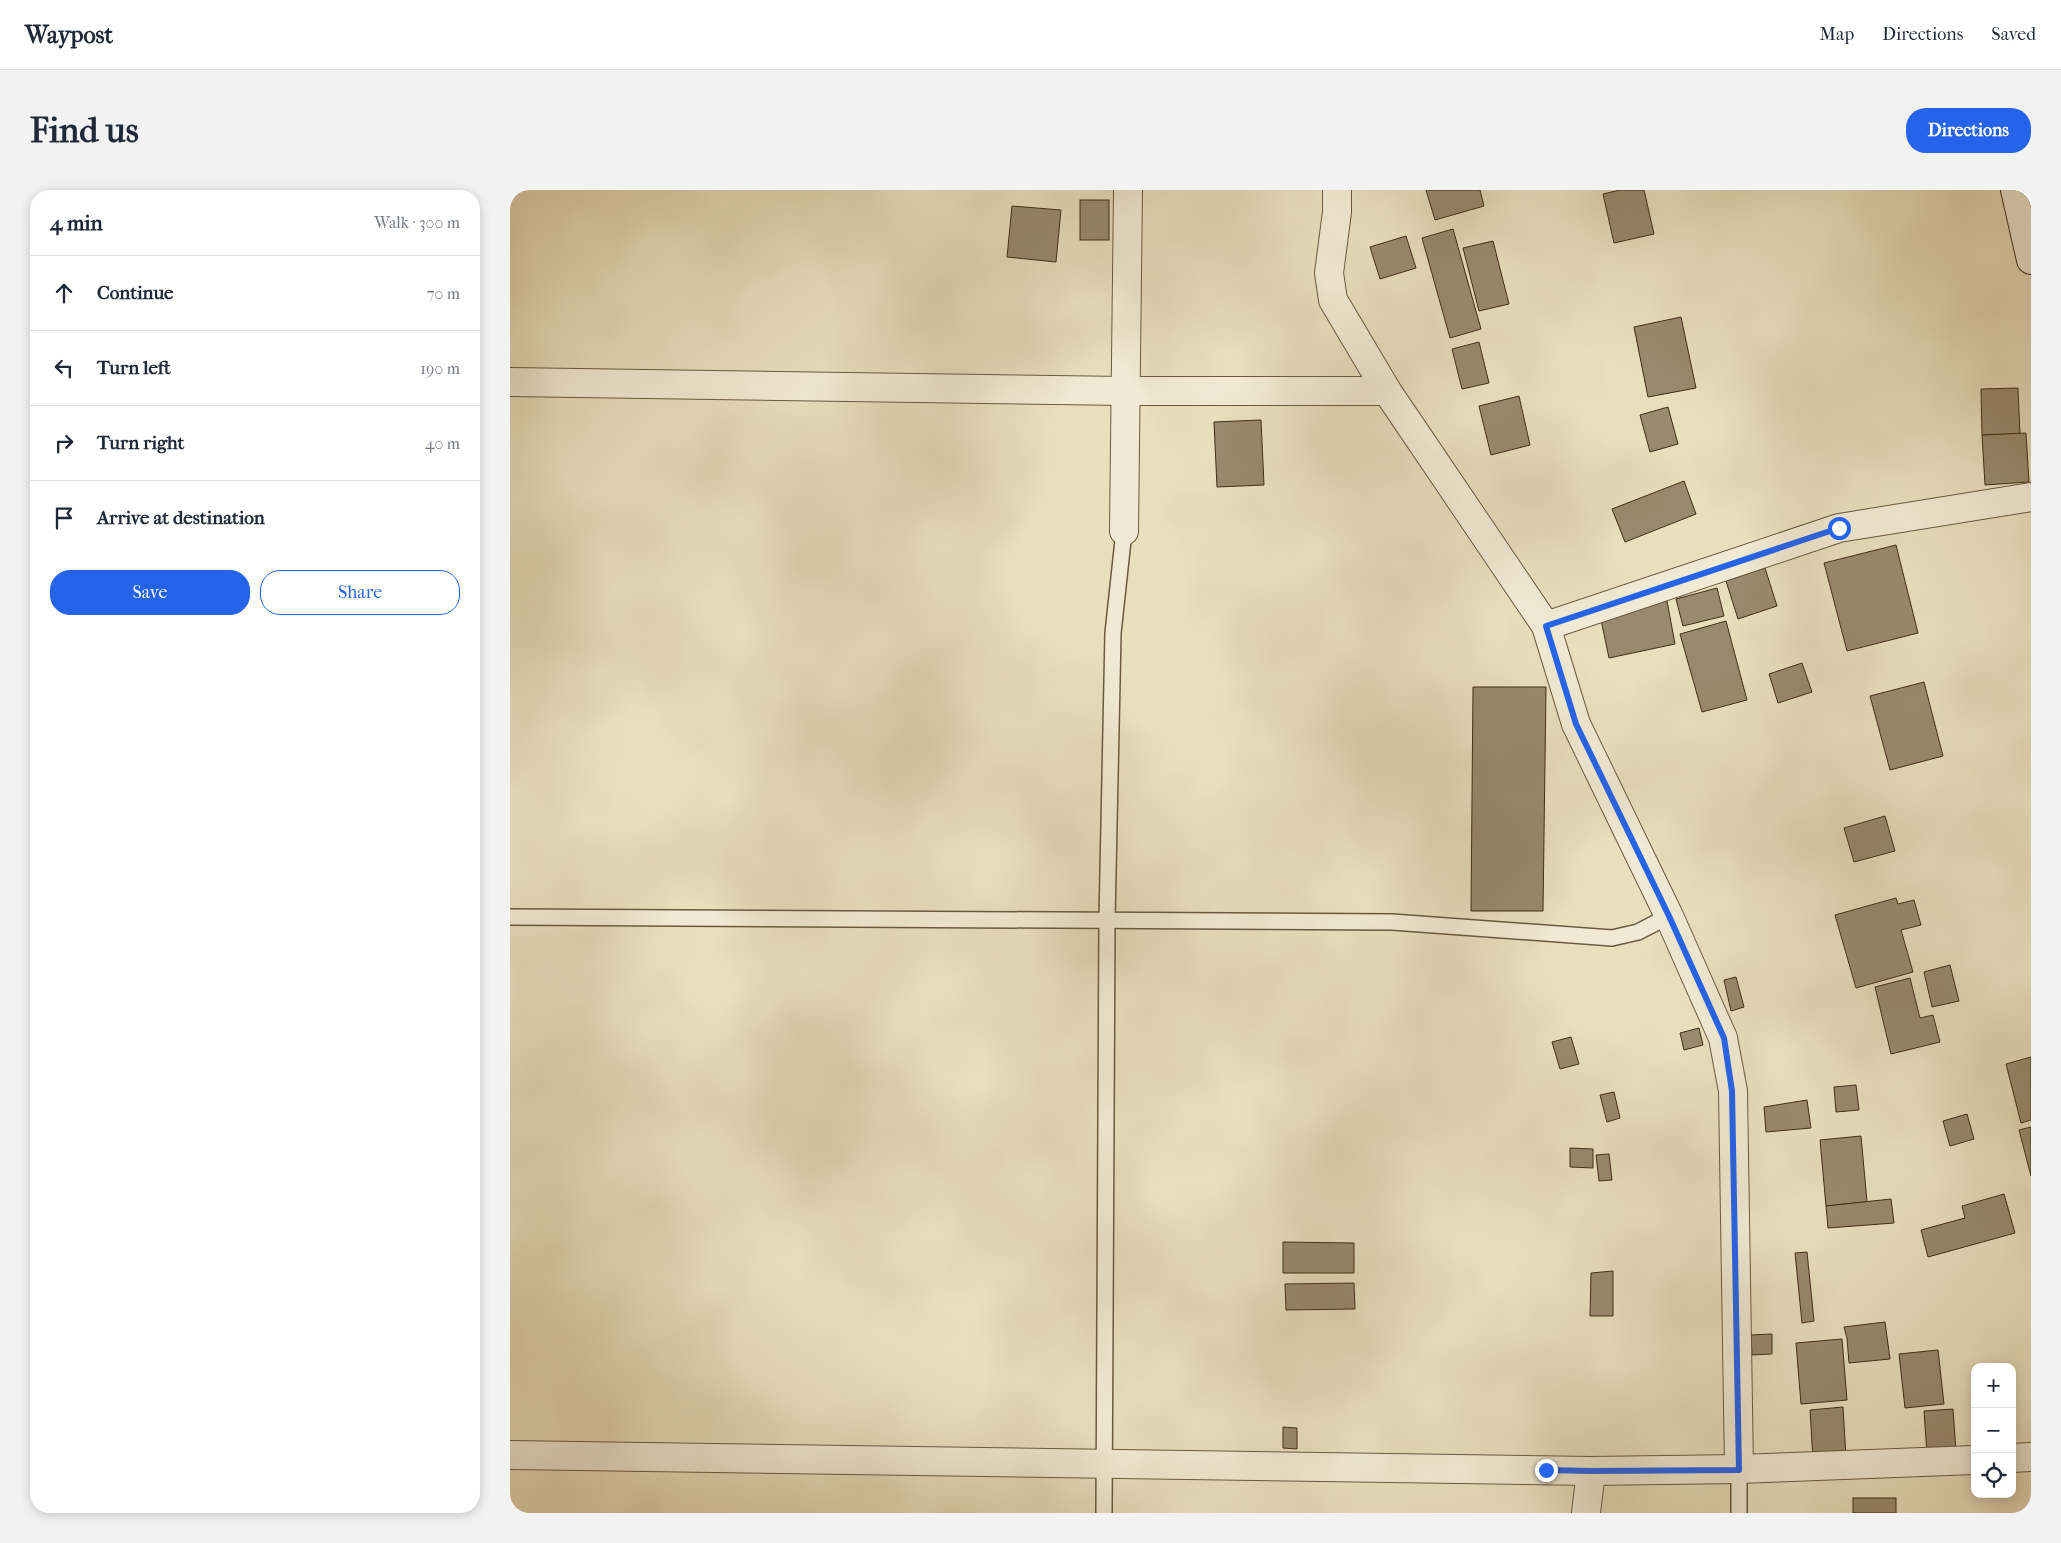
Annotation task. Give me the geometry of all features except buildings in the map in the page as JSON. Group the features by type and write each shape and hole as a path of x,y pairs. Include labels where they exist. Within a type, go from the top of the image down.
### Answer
{"street":[{"path":"1124,531 1128,190"},
{"path":"1337,190 1337,212 1329,273 1333,300 1387,391 1546,626 1576,724 1669,916 1724,1038 1732,1091 1739,1470"},
{"path":"2015,190 2031,260"},
{"path":"510,382 1126,391 1387,391"},
{"path":"1546,626 1839,528 2031,497"},
{"path":"510,1454 1591,1471 1739,1470 1971,1460"},
{"path":"2016,1458 2031,1457"},
{"path":"1586,1513 1591,1471"}],"lane":[{"path":"1104,1513 1107,920 1112,633 1124,531"},
{"path":"510,918 1392,922 1612,938 1638,932 1669,916"},
{"path":"1739,1470 1739,1513"}],"route":[{"path":"1546,1470 1739,1470 1732,1091 1724,1038 1669,916 1576,724 1546,626 1839,528"}]}
